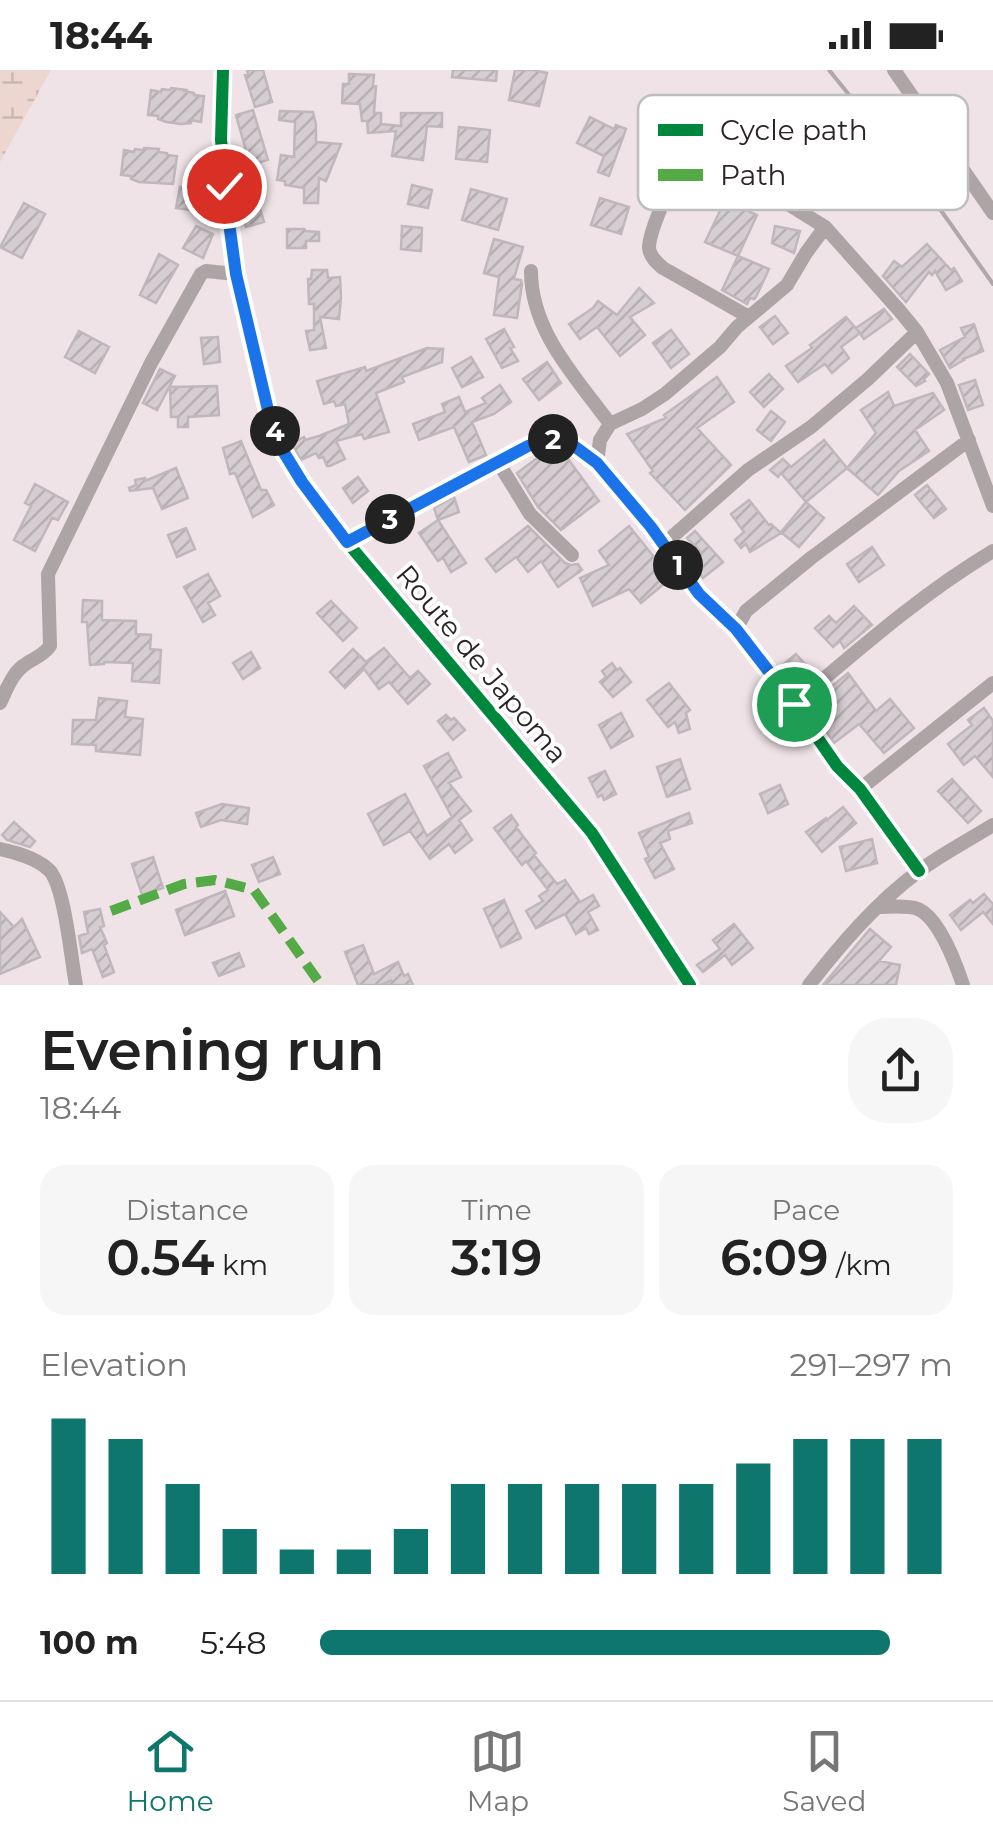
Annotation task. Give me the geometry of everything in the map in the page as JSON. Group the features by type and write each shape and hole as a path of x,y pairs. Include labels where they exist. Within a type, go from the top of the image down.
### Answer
{"street":[{"name":"Route de Japoma","path":"223,70 220,140 236,274 268,410 283,451 347,542 592,833 690,985"},
{"path":"894,70 911,95"},
{"path":"968,177 993,213"},
{"path":"662,210 649,248 653,260 749,317"},
{"path":"798,210 825,227 917,332 946,384 993,506"},
{"path":"597,463 600,440 610,424 665,394 763,308 787,286 825,227"},
{"path":"532,271 531,291 550,342 610,424"},
{"path":"0,703 18,670 38,659 50,646 48,574 185,302 201,274 236,274"},
{"path":"664,544 748,470 811,427 917,332"},
{"path":"347,542 528,446 554,439 570,443 597,463 664,544 699,594 736,629 919,871"},
{"path":"736,629 746,612 811,558 968,440"},
{"path":"498,462 530,514 572,556"},
{"path":"794,704 907,611 993,551"},
{"path":"860,789 993,683"},
{"path":"809,985 844,942 919,871 993,825"},
{"path":"0,849 38,862 54,877 76,985"},
{"path":"878,907 916,908 929,916 953,956 962,985"}],"green space":[{"path":"0,70 51,70 0,162"}],"building":[{"path":"247,70 263,70 272,102 255,107 245,75"},
{"path":"453,70 497,70 496,81 452,77"},
{"path":"515,70 547,73 539,106 509,100"},
{"path":"349,74 374,75 374,113 381,113 381,124 401,126 401,113 442,113 442,127 427,126 423,160 392,156 396,131 368,133 360,104 342,103 343,84 349,84"},
{"path":"171,88 204,96 201,122 181,124 148,115 151,90"},
{"path":"253,110 268,160 250,165 236,115"},
{"path":"280,111 313,112 316,142 341,144 326,181 319,178 318,203 304,203 304,188 277,180 281,155 294,157 295,122 279,120"},
{"path":"590,117 614,129 616,125 626,129 609,176 598,172 604,156 577,143"},
{"path":"459,127 490,130 487,162 456,159"},
{"path":"144,148 177,156 173,184 139,182 121,175 124,150"},
{"path":"249,172 264,222 246,227 236,176"},
{"path":"412,185 432,190 428,208 408,204"},
{"path":"180,187 207,191 204,212 176,208"},
{"path":"471,189 507,199 498,230 462,220"},
{"path":"600,198 629,207 621,234 591,225"},
{"path":"24,203 45,214 22,258 0,247"},
{"path":"720,210 747,210 757,215 738,256 705,242"},
{"path":"196,226 213,234 203,258 183,248"},
{"path":"402,226 422,228 421,251 401,249"},
{"path":"775,226 800,231 794,253 772,243"},
{"path":"287,229 319,232 319,241 306,241 306,248 287,248"},
{"path":"494,239 523,247 514,279 522,284 517,318 494,315 499,277 484,273"},
{"path":"927,244 951,270 954,268 962,281 946,290 935,271 932,275 929,272 906,302 883,276 894,261 902,267"},
{"path":"159,254 178,265 156,303 140,295"},
{"path":"738,256 769,269 756,297 747,304 722,290"},
{"path":"312,270 327,270 328,278 340,277 341,298 339,319 320,317 326,348 310,350 306,331 314,330 314,304 309,304 308,279"},
{"path":"639,288 654,303 630,317 645,335 620,356 597,327 580,339 569,324 598,301 617,315"},
{"path":"884,309 892,319 864,339 856,328"},
{"path":"775,316 788,333 773,344 760,327"},
{"path":"846,317 860,333 841,347 849,358 832,373 825,364 798,382 786,366"},
{"path":"974,324 983,351 950,368 940,350 965,337 961,328"},
{"path":"504,329 518,361 502,368 486,339"},
{"path":"671,330 689,354 671,368 653,343"},
{"path":"79,331 109,347 95,373 65,357"},
{"path":"218,337 220,362 204,364 201,338"},
{"path":"427,348 443,349 442,362 402,377 404,382 376,393 389,432 336,441 345,459 330,466 316,453 301,460 291,443 349,424 345,404 324,404 317,381 365,367 366,371"},
{"path":"910,354 929,374 916,386 897,367"},
{"path":"471,357 483,377 462,387 452,368"},
{"path":"547,362 561,383 539,400 523,379"},
{"path":"160,369 175,376 157,410 143,403"},
{"path":"769,374 783,389 764,407 750,392"},
{"path":"717,377 734,402 697,428 731,465 685,510 650,473 653,471 627,434 666,418 664,415"},
{"path":"975,380 983,405 968,410 959,385"},
{"path":"500,385 511,402 472,422 486,455 469,462 454,427 419,440 413,424 445,412 442,404 459,397 465,412 486,403 482,398"},
{"path":"217,386 219,415 188,417 188,427 178,427 178,417 171,417 170,387"},
{"path":"888,392 894,406 933,393 944,410 915,430 929,451 899,471 878,495 847,468 876,433 861,410"},
{"path":"771,411 785,422 771,441 757,430"},
{"path":"824,440 847,468 806,502 781,473 778,477 770,470 783,459 791,467"},
{"path":"241,441 261,490 266,490 274,505 253,517 235,473 230,474 223,448"},
{"path":"554,450 563,452 599,501 561,530 538,507 517,473"},
{"path":"176,468 188,498 162,509 153,488 130,491 135,480 145,481"},
{"path":"358,477 368,491 353,503 343,488"},
{"path":"35,484 68,502 58,520 52,518 35,551 14,540 31,506 25,503"},
{"path":"927,485 946,509 934,518 915,495"},
{"path":"454,497 459,512 438,520 434,508"},
{"path":"749,500 769,525 781,533 750,552 746,544 741,548 735,540 744,532 731,514"},
{"path":"806,502 824,518 799,547 781,532"},
{"path":"438,520 466,563 451,572 443,558 438,561 419,533"},
{"path":"528,526 565,563 578,564 582,570 558,587 541,561 528,572 516,557 496,572 486,559"},
{"path":"629,526 671,578 641,603 629,589 593,606 580,578 609,565 599,551"},
{"path":"186,528 195,549 177,557 168,535"},
{"path":"695,531 723,562 703,578 689,561 701,552 687,538"},
{"path":"872,547 884,565 859,582 847,564"},
{"path":"208,574 220,596 208,603 215,615 203,622 184,587"},
{"path":"83,600 102,601 102,620 136,621 136,634 151,635 150,649 161,650 159,683 132,681 133,663 90,665 87,622 82,622"},
{"path":"331,601 357,628 343,641 317,613"},
{"path":"854,606 872,625 844,648 840,641 833,647 815,628 829,616 836,623"},
{"path":"384,648 410,678 418,671 430,684 408,704 389,682 379,689 364,669 345,688 330,672 353,649 366,662"},
{"path":"251,652 260,668 243,679 233,663"},
{"path":"796,654 809,669 792,684 779,668"},
{"path":"612,663 631,682 613,697 600,682 606,677 602,671"},
{"path":"848,673 876,711 890,699 914,728 884,753 859,724 834,743 808,706"},
{"path":"669,683 690,710 686,713 690,729 679,733 675,722 668,727 647,700"},
{"path":"99,698 127,701 125,717 143,719 140,755 96,751 96,745 72,744 73,720 96,720"},
{"path":"984,708 993,721 993,777 975,756 964,765 948,744 972,725 968,720"},
{"path":"621,713 633,736 611,748 599,725"},
{"path":"446,715 465,730 453,740 438,721"},
{"path":"448,753 461,777 449,783 471,811 459,820 472,840 455,853 449,844 430,859 410,831 384,845 368,814 405,794 427,836 452,817 424,766"},
{"path":"680,759 690,789 667,797 657,767"},
{"path":"605,771 616,794 604,800 602,795 598,797 589,778"},
{"path":"952,779 981,811 968,823 938,791"},
{"path":"780,785 788,804 768,813 760,794"},
{"path":"222,804 249,808 247,824 221,820 201,827 196,813"},
{"path":"843,807 856,823 822,852 806,832"},
{"path":"689,813 692,823 668,831 670,839 660,843 674,869 655,878 645,859 649,857 639,833"},
{"path":"511,815 534,855 557,884 565,880 580,902 593,895 599,906 588,912 598,930 589,934 586,928 576,934 565,914 536,928 526,911 543,901 539,896 548,890 526,861 522,865 494,828"},
{"path":"14,822 35,841 30,847 2,835"},
{"path":"872,839 877,863 846,871 840,847"},
{"path":"153,857 163,888 142,895 132,864"},
{"path":"273,857 280,874 259,882 252,865"},
{"path":"225,891 234,916 185,935 176,910"},
{"path":"984,894 993,904 993,924 983,912 961,930 950,915"},
{"path":"504,900 521,938 501,947 484,909"},
{"path":"100,909 104,926 100,927 107,943 104,945 114,972 103,977 92,949 82,953 79,936 88,933 84,912"},
{"path":"0,912 14,927 22,919 40,957 0,974"},
{"path":"734,924 753,948 732,965 725,955 703,972 697,965 720,949 713,940"},
{"path":"870,929 891,947 879,961 900,965 896,985 823,985"},
{"path":"363,945 374,974 398,962 413,985 383,985 392,980 381,985 358,985 345,952"},
{"path":"239,953 244,966 219,976 213,963"}],"railway":[{"path":"829,70 849,95"},
{"path":"941,210 993,284"}],"marked path":[{"path":"111,911 184,884 215,880 254,890 321,985"}],"cycle path":[{"path":"223,70 221,140 236,274 267,410 283,451 347,542 592,833 690,985"},
{"path":"347,542 529,446 554,439 570,443 597,463 651,527 699,594 736,629 919,871"}],"route":[{"path":"224,186 236,274 268,410 283,451 347,542 528,446 554,439 570,443 597,463 651,527 699,594 736,629 794,704"}]}
